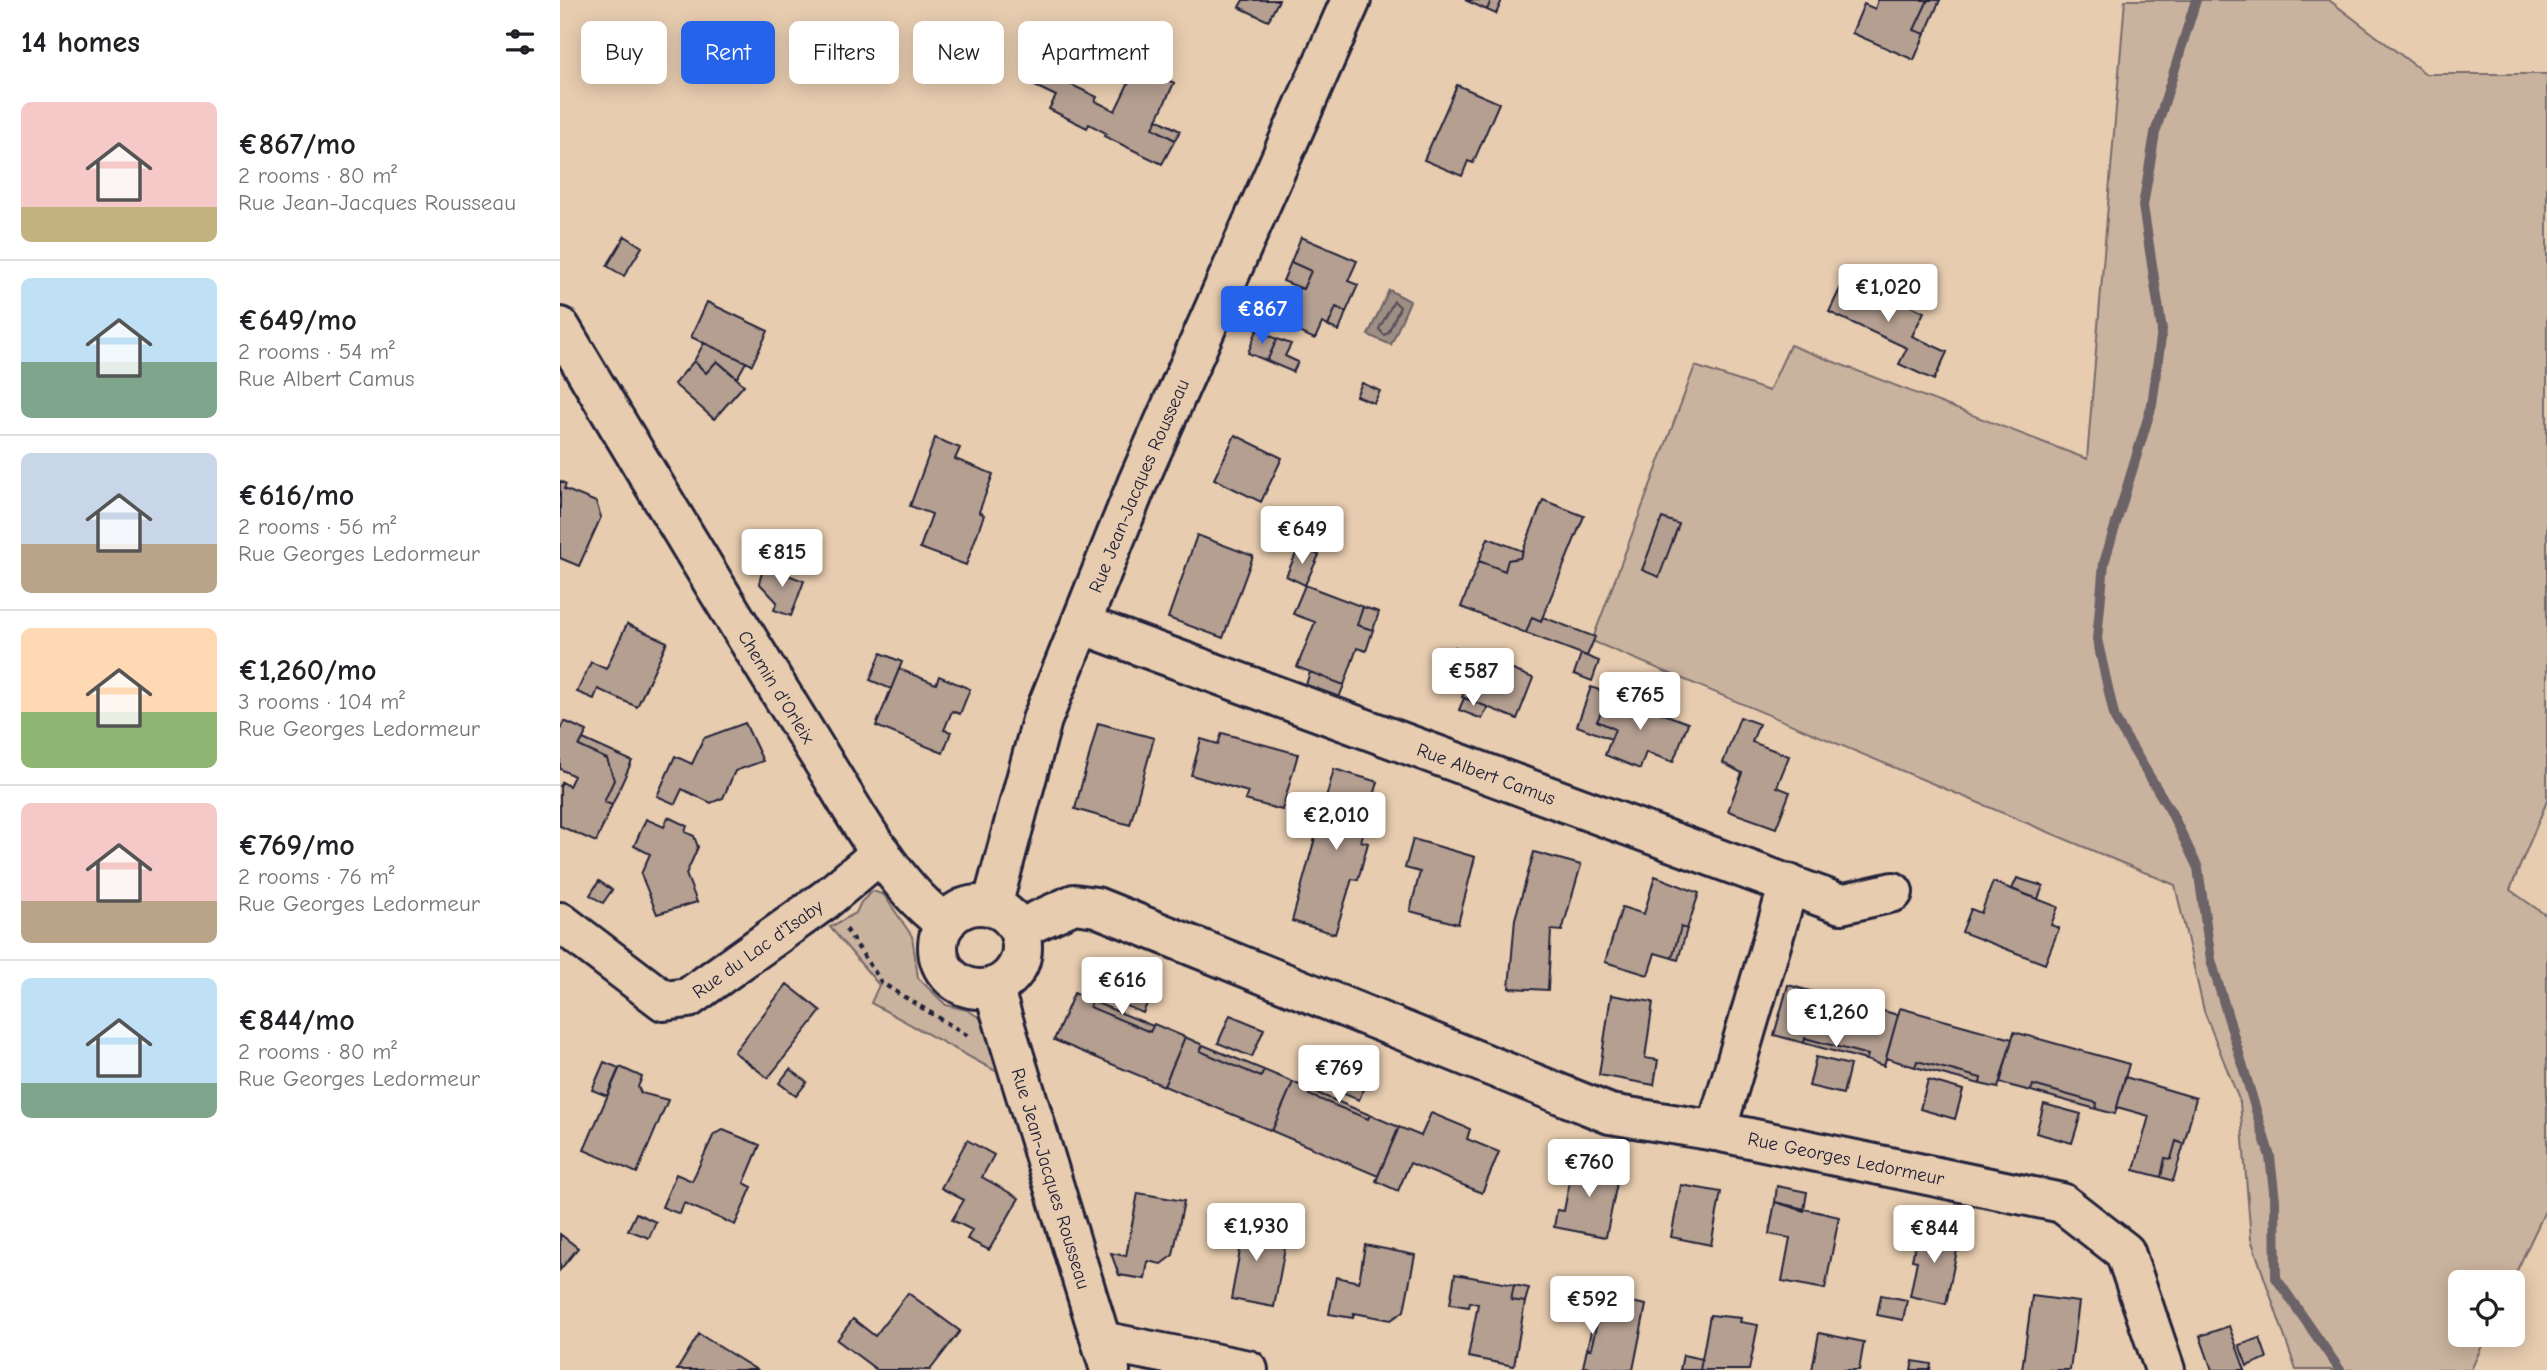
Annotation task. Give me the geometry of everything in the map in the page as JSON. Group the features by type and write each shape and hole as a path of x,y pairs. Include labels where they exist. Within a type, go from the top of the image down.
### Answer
{"street":[{"name":"Rue Jean-Jacques Rousseau","path":"1005,917 1042,720 1137,484 1351,0"},
{"name":"Chemin d'Orleix","path":"560,327 713,586 881,852 928,912 946,923"},
{"name":"Rue Albert Camus","path":"1081,624 1841,904 1893,892"},
{"name":"Rue du Lac d'Isaby","path":"560,922 664,1001 688,999 825,900 881,852"},
{"path":"1717,1131 1789,884"},
{"name":"Rue Georges Ledormeur","path":"1005,917 1074,904 1096,907 1610,1114 1717,1131 2062,1203 2124,1252 2165,1370"},
{"path":"966,907 1005,917 1022,943 1015,970 993,987 967,986 946,972 938,947 946,923 966,907"},
{"name":"Rue Jean-Jacques Rousseau","path":"993,987 1105,1356"},
{"path":"1105,1356 1248,1370"}],"path":[{"path":"825,900 882,983 1016,1066"}],"shaded area":[{"path":"2125,0 2329,0 2426,74 2547,74 2547,801 2510,890 2547,916 2547,1207 2517,1270 2448,1270 2448,1347 2482,1347 2471,1370 2296,1370 2251,1239 2240,1102 2204,1011 2175,885 1592,641 1695,366 1769,391 1790,345 2087,459"},
{"path":"873,891 884,895 912,936 918,978 946,1005 967,1010 980,1018 1001,1074 871,1003 879,985 830,927 856,913 861,902"}],"water":[{"path":"1389,290 1410,301 1391,345 1368,335"}],"building":[{"path":"1243,0 1279,0 1268,21 1239,7"},
{"path":"1465,0 1491,0 1487,10"},
{"path":"1491,0 1502,0 1496,14 1487,10"},
{"path":"1878,0 1928,0 1914,30 1925,34 1914,60 1852,33 1864,4 1875,9"},
{"path":"1928,0 1940,0 1925,34 1914,30"},
{"path":"1174,83 1153,128 1175,140 1162,164 1104,136 1106,133 1089,124 1087,128 1049,109 1056,96 1035,86 1070,84 1097,97 1095,101 1115,111 1128,84"},
{"path":"1457,85 1499,103 1473,163 1468,161 1462,176 1424,160"},
{"path":"1157,119 1180,131 1175,140 1153,128"},
{"path":"625,236 642,247 624,276 607,266"},
{"path":"1301,237 1357,261 1348,281 1358,285 1346,312 1336,307 1328,326 1322,323 1315,339 1279,324 1287,304 1291,306 1311,271 1291,262"},
{"path":"1291,262 1311,271 1303,289 1283,281"},
{"path":"1846,276 1924,312 1912,336 1947,352 1934,380 1899,364 1907,348 1829,312"},
{"path":"707,302 768,331 752,365 691,337"},
{"path":"1336,307 1346,312 1339,331 1328,326"},
{"path":"1257,330 1277,339 1267,361 1248,353"},
{"path":"1277,339 1291,344 1285,356 1298,362 1293,372 1267,361"},
{"path":"704,343 746,362 737,378 717,361 706,373 694,361"},
{"path":"694,361 706,373 717,361 744,385 714,419 674,384"},
{"path":"1362,383 1380,391 1374,403 1356,396"},
{"path":"1235,435 1282,458 1261,502 1214,479"},
{"path":"935,438 960,448 955,459 993,474 979,512 984,515 966,565 920,548 932,514 910,506"},
{"path":"560,481 566,484 564,489 596,502 601,517 579,566 560,558"},
{"path":"1543,500 1584,516 1541,621 1532,617 1526,633 1461,607 1479,561 1505,571 1508,560 1520,558"},
{"path":"1662,518 1679,524 1659,577 1642,570"},
{"path":"1300,523 1321,533 1312,552 1290,544"},
{"path":"1197,535 1253,556 1223,638 1168,618"},
{"path":"1488,538 1523,551 1520,558 1508,560 1505,571 1479,561"},
{"path":"1299,547 1319,555 1305,585 1286,576"},
{"path":"764,566 804,581 791,616 774,610 777,602 759,583"},
{"path":"1305,585 1363,607 1357,625 1373,630 1366,651 1357,648 1344,685 1297,667 1315,622 1293,614"},
{"path":"1363,607 1379,612 1373,630 1357,625"},
{"path":"1532,617 1541,621 1543,617 1595,637 1587,656 1526,633"},
{"path":"627,624 667,642 637,707 598,689 594,699 577,692 591,662 606,669"},
{"path":"1455,647 1533,678 1517,719 1462,697 1468,681 1445,672"},
{"path":"881,653 902,662 891,689 870,680"},
{"path":"1581,654 1599,661 1592,681 1574,674"},
{"path":"899,669 936,684 939,676 970,689 960,714 952,711 944,730 951,732 943,753 876,726"},
{"path":"1310,672 1344,685 1338,700 1305,688"},
{"path":"1591,687 1610,694 1597,721 1615,729 1611,739 1577,726"},
{"path":"1610,694 1688,723 1673,762 1646,752 1640,769 1605,755 1615,729 1597,721"},
{"path":"1464,698 1488,707 1482,719 1459,710"},
{"path":"1740,717 1759,724 1752,742 1789,756 1777,787 1790,792 1776,828 1728,811 1742,773 1723,763"},
{"path":"564,721 587,731 579,746 607,759 614,780 604,802 612,805 596,842 560,826 560,786 562,782 569,786 574,776 560,769 560,730"},
{"path":"745,723 763,761 735,771 723,798 711,803 682,789 675,804 657,796 675,756 692,764 704,738"},
{"path":"1098,723 1154,738 1130,825 1075,809"},
{"path":"1222,733 1298,754 1282,810 1245,800 1248,792 1191,775 1201,739 1218,744"},
{"path":"583,739 632,761 612,805 604,802 614,780 607,759 579,746"},
{"path":"1334,769 1378,782 1361,841 1368,843 1358,880 1352,879 1335,934 1292,921"},
{"path":"668,817 687,826 685,832 694,836 698,847 686,874 697,902 657,914 641,874 650,854 634,846 646,819 664,827"},
{"path":"1413,839 1475,857 1458,924 1410,911 1420,872 1405,868"},
{"path":"1534,852 1581,865 1562,931 1551,930 1548,990 1509,988 1515,919"},
{"path":"1655,876 1699,893 1687,929 1681,927 1672,958 1655,953 1648,975 1605,962 1622,907 1644,914"},
{"path":"2017,878 2043,886 2038,899 2012,889"},
{"path":"599,881 612,890 603,903 590,895"},
{"path":"1993,882 2058,907 2051,925 2059,928 2045,964 1962,932 1971,909 1981,913"},
{"path":"1681,927 1687,929 1678,960 1672,958"},
{"path":"1120,971 1155,985 1143,1013 1109,999"},
{"path":"787,984 821,1011 768,1078 734,1052"},
{"path":"1788,985 1898,1015 1884,1066 1866,1060 1868,1055 1805,1038 1804,1043 1774,1035"},
{"path":"1074,993 1092,1001 1090,1007 1150,1032 1154,1024 1185,1037 1164,1086 1054,1040"},
{"path":"1611,995 1653,1002 1645,1058 1658,1060 1654,1085 1599,1075"},
{"path":"1092,1001 1153,1026 1150,1032 1090,1007"},
{"path":"1900,1008 2012,1039 1998,1088 1980,1084 1981,1078 1917,1061 1915,1067 1886,1058"},
{"path":"1230,1015 1264,1029 1252,1057 1218,1043"},
{"path":"2014,1032 2129,1064 2115,1114 2096,1109 2097,1103 2033,1085 2031,1091 2000,1083"},
{"path":"1185,1037 1203,1045 1200,1051 1261,1077 1264,1070 1293,1082 1272,1131 1164,1086"},
{"path":"1805,1038 1868,1055 1866,1060 1804,1043"},
{"path":"1203,1045 1264,1070 1261,1077 1200,1051"},
{"path":"1816,1057 1850,1065 1843,1094 1809,1086"},
{"path":"1339,1059 1371,1072 1359,1100 1327,1087"},
{"path":"1917,1061 1981,1078 1980,1084 1915,1067"},
{"path":"604,1062 619,1068 607,1096 592,1090"},
{"path":"620,1067 642,1077 638,1087 641,1093 668,1100 637,1173 584,1150"},
{"path":"790,1069 807,1082 796,1096 779,1083"},
{"path":"2125,1077 2196,1098 2184,1144 2176,1141 2171,1159 2165,1158 2161,1177 2134,1170 2149,1116 2117,1107"},
{"path":"1928,1080 1963,1090 1955,1119 1920,1109"},
{"path":"1293,1082 1310,1090 1309,1095 1368,1119 1370,1115 1399,1127 1378,1176 1272,1131"},
{"path":"2033,1085 2097,1103 2096,1109 2031,1091"},
{"path":"1310,1090 1370,1115 1368,1119 1309,1095"},
{"path":"2044,1104 2081,1114 2072,1143 2036,1133"},
{"path":"1431,1113 1470,1129 1467,1139 1499,1152 1482,1193 1410,1163 1398,1191 1376,1181 1399,1127 1421,1136"},
{"path":"723,1130 760,1145 744,1183 752,1187 735,1225 684,1203 680,1214 662,1207 676,1174 692,1181 714,1134"},
{"path":"967,1140 994,1155 982,1177 1019,1198 989,1250 967,1239 972,1230 952,1220 964,1200 941,1188"},
{"path":"2176,1141 2184,1144 2173,1181 2161,1177 2165,1158 2171,1159"},
{"path":"1574,1159 1620,1168 1606,1237 1554,1227 1557,1210 1564,1211"},
{"path":"1681,1185 1721,1192 1711,1245 1671,1237"},
{"path":"1777,1186 1807,1192 1804,1211 1775,1202"},
{"path":"1138,1193 1184,1201 1173,1255 1161,1264 1148,1261 1145,1279 1119,1275 1111,1253 1126,1256"},
{"path":"1775,1202 1839,1217 1825,1289 1782,1281 1790,1238 1769,1234"},
{"path":"636,1213 656,1222 649,1238 628,1230"},
{"path":"1228,1218 1246,1221 1245,1229 1287,1237 1274,1307 1231,1299 1241,1245 1223,1242"},
{"path":"1919,1227 1960,1236 1946,1304 1910,1296 1917,1261 1912,1260"},
{"path":"560,1234 578,1248 560,1270"},
{"path":"1365,1245 1415,1255 1404,1311 1391,1320 1354,1313 1353,1318 1329,1314 1336,1277 1359,1282"},
{"path":"1455,1274 1514,1285 1511,1300 1525,1302 1514,1366 1468,1357 1478,1304 1470,1302 1469,1307 1450,1304"},
{"path":"1514,1285 1529,1288 1525,1302 1511,1300"},
{"path":"908,1293 960,1331 930,1370 877,1370 837,1340 853,1319 875,1336"},
{"path":"1598,1295 1646,1305 1633,1370 1583,1367 1587,1349 1591,1349 1597,1323 1593,1322"},
{"path":"1881,1295 1907,1300 1903,1320 1877,1315"},
{"path":"2032,1296 2079,1302 2070,1370 2022,1370"},
{"path":"1710,1315 1741,1318 1740,1322 1758,1325 1749,1370 1700,1370"},
{"path":"1593,1322 1597,1323 1591,1349 1587,1349"},
{"path":"2229,1326 2245,1370 2212,1370 2200,1336"},
{"path":"1819,1333 1864,1342 1859,1370 1812,1370"},
{"path":"699,1334 757,1370 677,1370"},
{"path":"2260,1338 2267,1358 2247,1366 2239,1345"},
{"path":"1683,1355 1702,1359 1700,1370 1680,1370"},
{"path":"1913,1361 1931,1364 1930,1370 1911,1370"}],"waterway":[{"path":"2196,0 2155,133 2143,206 2162,330 2152,405 2104,563 2097,639 2115,719 2171,812 2198,868 2211,960 2270,1157 2275,1200 2276,1278 2340,1370"}]}
